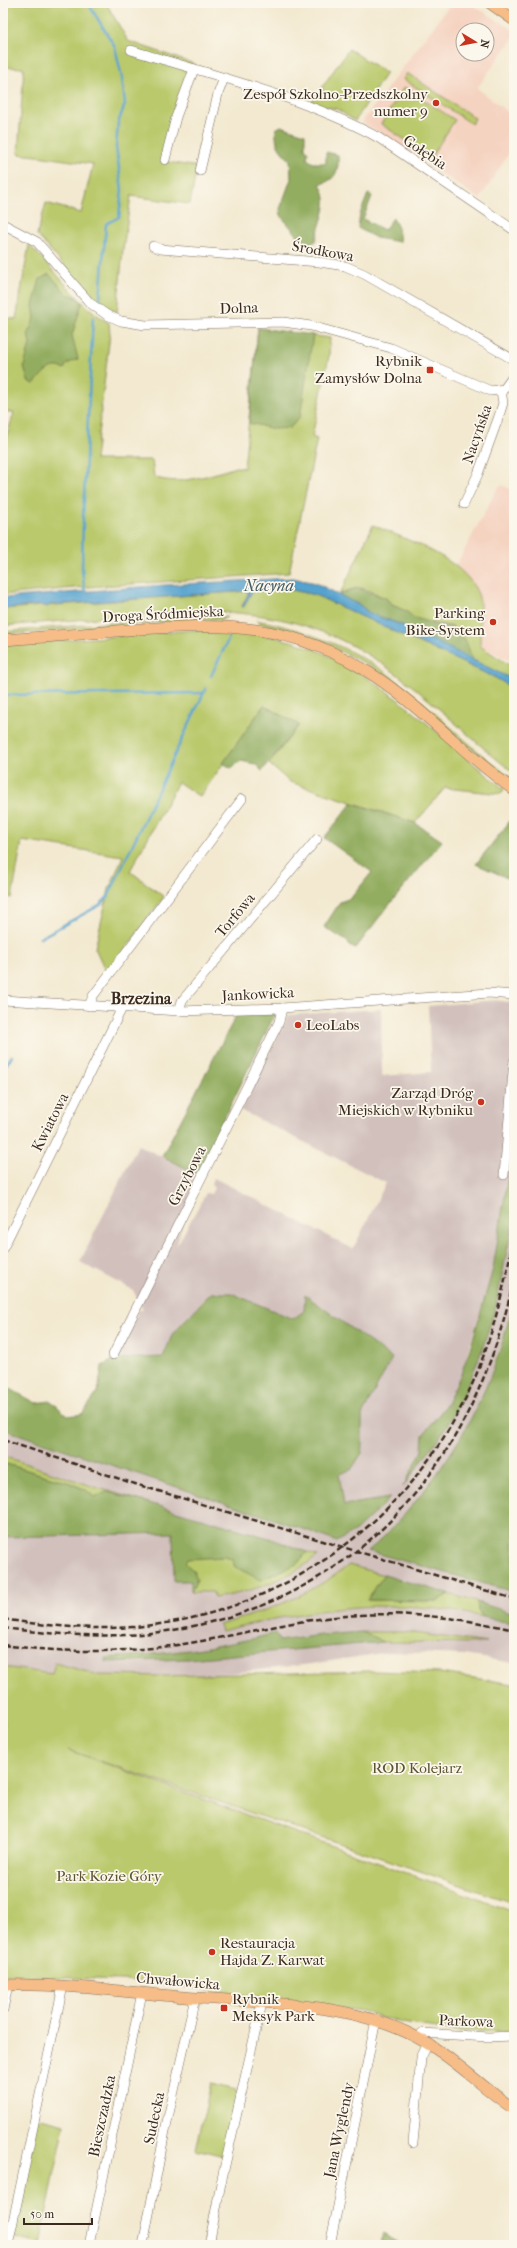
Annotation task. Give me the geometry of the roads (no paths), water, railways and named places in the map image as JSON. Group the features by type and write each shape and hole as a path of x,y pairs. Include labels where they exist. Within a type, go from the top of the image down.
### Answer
{"main road":[{"path":"490,3 514,20"},
{"name":"Droga Śródmiejska","path":"3,640 206,625 255,629 290,637 342,657 378,678 514,790"},
{"name":"Chwałowicka","path":"5,1985 63,1986 262,2003 335,2010 376,2020 424,2041 451,2059 514,2110"}],"street":[{"name":"Gołębia","path":"131,50 224,78 321,111 357,126 379,138 514,230"},
{"path":"165,160 176,117 194,69"},
{"path":"200,171 218,94 224,78"},
{"name":"Dolna","path":"3,224 37,242 90,303 107,315 121,321 145,325 283,322 311,326 392,348 487,390 501,391"},
{"name":"Środkowa","path":"153,246 160,249 268,257 345,266 364,274 514,360"},
{"name":"Nacyńska","path":"464,504 478,474 499,416 503,403 501,391 514,374"},
{"path":"89,1006 93,996 242,799"},
{"name":"Torfowa","path":"179,1011 182,1001 317,839"},
{"name":"Jankowicka","path":"3,1000 179,1011 282,1008 489,993 514,995"},
{"name":"Kwiatowa","path":"3,1248 122,1008"},
{"name":"Grzybowa","path":"113,1355 279,1022 282,1008"},
{"path":"504,1175 514,1061"},
{"path":"3,2010 5,1985"},
{"path":"8,2245 63,1986"},
{"name":"Bieszczadzka","path":"89,2245 142,1993"},
{"name":"Sudecka","path":"143,2245 165,2131 195,1998"},
{"path":"209,2245 221,2183 262,2003"},
{"name":"Jana Wyglendy","path":"330,2245 376,2020"},
{"name":"Parkowa","path":"424,2041 422,2033 488,2037 514,2036"},
{"path":"413,2143 424,2041"}],"water":[{"name":"Nacyna","path":"293,578 316,583 361,606 369,613 402,625 512,679 514,689 496,678 315,595 288,589 254,590 244,607 242,607 248,591 50,605 48,607 41,605 3,609 3,598 165,585"}],"waterway":[{"path":"88,3 115,47 122,78 125,104 118,123 116,147 122,190 119,217 106,224 100,299"},
{"path":"85,594 82,569 83,517 93,317"},
{"path":"211,676 229,638"},
{"path":"40,938 100,905 108,897 206,688"},
{"path":"3,695 204,693"},
{"path":"3,1069 12,1056"}],"railway":[{"path":"3,1619 35,1624 84,1628 133,1627 187,1619 239,1604 288,1582 333,1554 375,1520 412,1481 444,1437 470,1389 485,1352 501,1295 514,1236"},
{"path":"3,1628 44,1633 85,1635 126,1635 167,1631 236,1615 297,1589 351,1555 398,1513 438,1463 470,1407 496,1345 514,1278"},
{"path":"3,1440 132,1483 514,1599"},
{"path":"3,1645 78,1651 152,1648 202,1641 310,1620 346,1616 388,1614 430,1616 493,1625 514,1630"}],"place":[{"name":"Zespół Szkolno-Przedszkolny numer 9","path":"436,103"},
{"name":"Rybnik Zamysłów Dolna","path":"430,370"},
{"name":"Parking Bike-System","path":"493,622"},
{"name":"LeoLabs","path":"298,1025"},
{"name":"Zarząd Dróg Miejskich w Rybniku","path":"481,1102"},
{"name":"Restauracja Hajda Z. Karwat","path":"212,1952"},
{"name":"Rybnik Meksyk Park","path":"224,2008"}],"district":[{"name":"Brzezina","path":"141,998"}],"park label":[{"name":"ROD Kolejarz","path":"417,1768"},
{"name":"Park Kozie Góry","path":"109,1876"}]}
